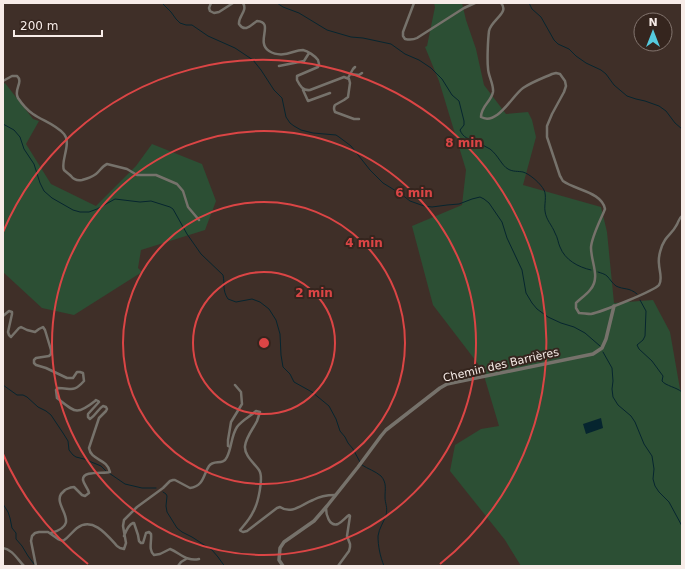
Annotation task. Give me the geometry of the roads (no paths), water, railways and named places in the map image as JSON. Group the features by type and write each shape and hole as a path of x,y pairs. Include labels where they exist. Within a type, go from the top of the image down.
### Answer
{"street":[{"path":"211,3 209,8 210,11 214,13 219,12 233,3"},
{"path":"243,3 245,9 239,19 239,24 244,29 257,21 262,22 265,26 263,41 265,47 270,51 285,55 303,50 318,60 319,64 315,68 298,76 297,80 308,101 330,93"},
{"path":"414,3 403,32 403,36 408,40 417,38 464,8 475,3"},
{"path":"501,3 504,8 503,13 490,26 489,33 488,69 493,92 491,98 481,112 481,117 485,119 498,115 524,88 552,74 560,74 565,81 566,86 547,126 547,137 560,176 563,180 599,199 604,204 605,209 591,247 596,274 595,281 591,290 576,303 576,308 579,313 592,314 648,292 658,286 661,280 659,264 660,254 664,241 677,225 682,216"},
{"path":"279,66 304,61 309,53"},
{"path":"355,67 348,78 350,83 348,97 334,105 334,110 335,112 354,119 359,119"},
{"path":"350,74 359,75 362,73"},
{"path":"3,81 13,76 19,77 20,81 16,91 18,98 31,112 54,125 67,139 64,170 74,179 82,180 89,178 108,164 127,169 137,175 154,174 178,184 183,191 188,206 199,220"},
{"path":"303,89 308,91 344,77 348,78"},
{"name":"Chemin des Barrières","path":"335,495 358,468 386,430 440,388 447,384 593,354 602,348 606,339 614,306"},
{"path":"3,316 8,311 12,312 8,332 11,337 21,327 35,332 43,327 51,354 49,356 36,358 34,360 36,365 67,378 73,378 77,372 83,373 84,381 78,388 58,388 56,390 57,398 69,408 76,411 83,410 96,400 98,401 99,402 97,405 88,414 90,419 100,407 103,406 107,409 99,418 89,448 92,456 105,462 110,469 110,472 92,473 85,476 83,478 89,493 85,496 74,487 69,487 61,493 60,502 66,515 65,524 64,527 50,533"},
{"path":"230,448 228,446 228,440 232,422 242,404 241,392 235,385"},
{"path":"36,566 31,547 32,536 35,533 44,531 63,541 82,524 95,525 117,546 124,549 126,543 123,526 124,520 137,507 161,491 172,480 187,488 195,487 203,480 209,466 225,461 237,427 258,410 260,412 249,434 245,449 260,471 261,477 256,507 240,530 247,531 277,508 280,507 282,509 292,510 322,496 335,495"},
{"path":"283,566 279,560 280,548 284,542 314,521 335,495"},
{"path":"327,506 327,518 334,524 338,524 349,515 350,516 346,536 350,547 349,551 338,566"},
{"path":"124,537 128,528 133,522 141,543 143,543 146,533 149,532 151,534 151,550 154,555 170,549 186,558 193,560 199,559"},
{"path":"3,548 6,548 12,553 24,566"},
{"path":"178,566 186,558"}],"water":[{"path":"601,418 603,428 586,434 583,424"}],"waterway":[{"path":"162,3 180,23 192,25 208,36 235,48 253,60 274,90 282,98 286,117 290,123 301,130 313,133 336,135 351,146 370,170 383,183 410,201 432,207 459,204 480,197 484,199 489,203 502,222 507,238 522,270 526,293 532,303 537,309 548,317 585,333 600,346"},
{"path":"277,3 299,13 327,30 351,37 391,44 405,54 419,60 431,68 442,79 452,95 459,101 464,121 464,125 460,130 463,135 490,149 508,169 526,173 538,182 545,192 546,214 562,252 572,262 591,270"},
{"path":"529,3 532,9 541,17 554,40 558,44 569,49 586,63 601,70 614,85 627,96 659,106 666,111 675,123 682,129"},
{"path":"3,124 14,130 20,137 24,149 34,164 44,191 52,198 73,210 89,212 115,199 140,202 151,201 173,209 187,234 201,254 223,275 224,290 228,299 236,302 252,299 260,302 269,309 276,320 280,334 283,367 290,374 294,382 312,392 329,406 340,431 360,462"},
{"path":"598,272 606,275 616,286 631,290 637,294"},
{"path":"640,300 646,311 645,336 637,345 639,349 652,361 663,376 662,381 682,392"},
{"path":"603,352 612,368 613,397 618,405 631,416 635,422 644,444 652,456 654,469 653,479 655,486 669,502 682,526"},
{"path":"3,385 17,395 27,397 38,407 51,415 68,441 69,450 73,455 101,466 106,471"},
{"path":"362,465 381,476 385,484 387,512 378,536 378,544 384,566"},
{"path":"109,473 125,484 142,488 156,488"},
{"path":"163,492 167,496 167,512 177,528 212,550 225,566"},
{"path":"3,504 8,512 12,528 16,533 16,539 34,564"}]}
